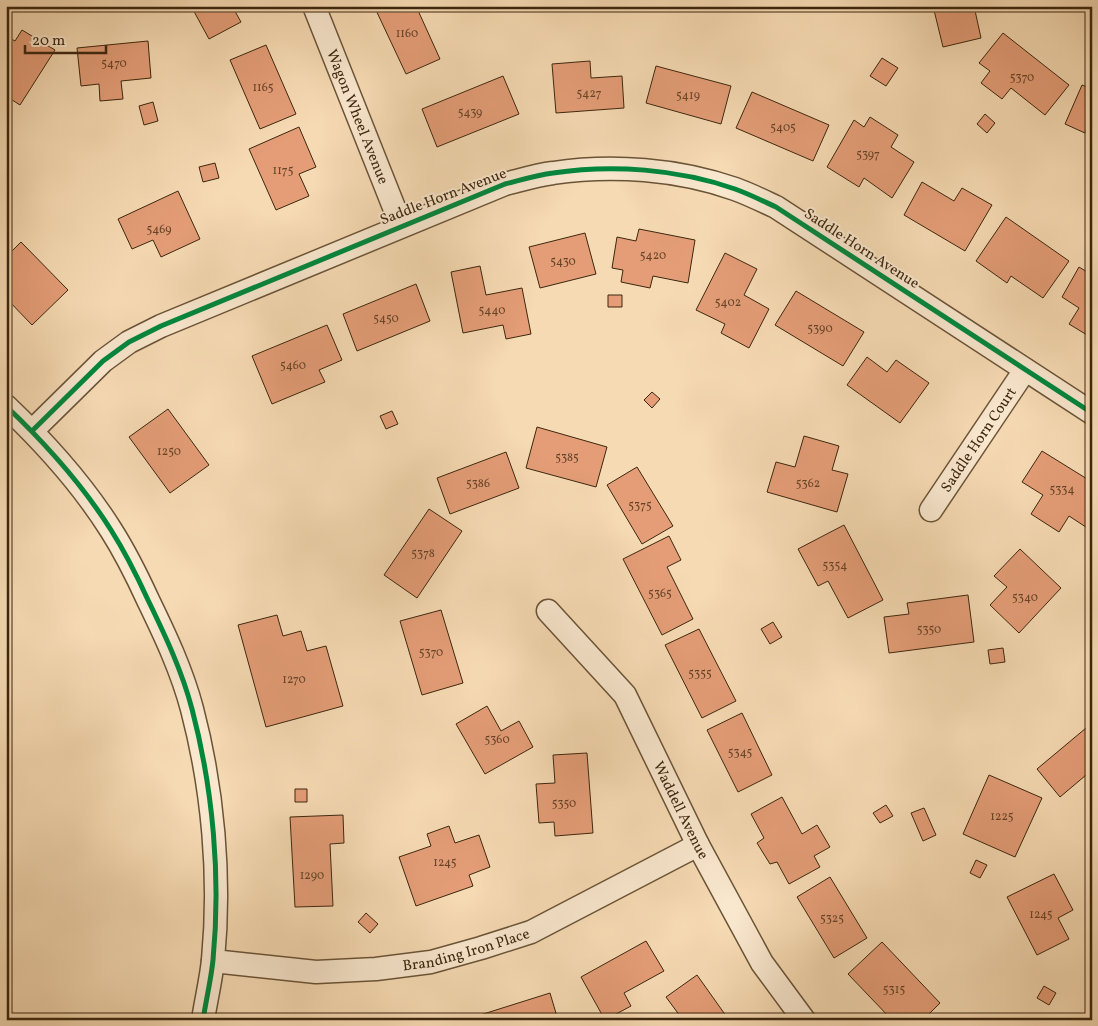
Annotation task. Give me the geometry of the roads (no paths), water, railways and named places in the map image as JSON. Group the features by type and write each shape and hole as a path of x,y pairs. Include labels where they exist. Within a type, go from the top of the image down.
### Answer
{"street":[{"name":"Wagon Wheel Avenue","path":"314,6 401,225"},
{"name":"Saddle Horn Avenue","path":"32,431 102,362 129,342 161,326 401,225 505,184 553,173 599,169 634,170 694,178 735,189 776,207 1092,413"},
{"name":"Saddle Horn Court","path":"931,510 1025,370"},
{"path":"6,406 32,431 72,476 111,530 138,578 169,642 192,707 205,771 213,836 216,905 213,961 203,1020"},
{"name":"Waddell Avenue","path":"548,611 625,695 698,845 762,963 804,1020"},
{"name":"Branding Iron Place","path":"213,961 316,972 376,969 431,962 531,932 698,845"}]}
